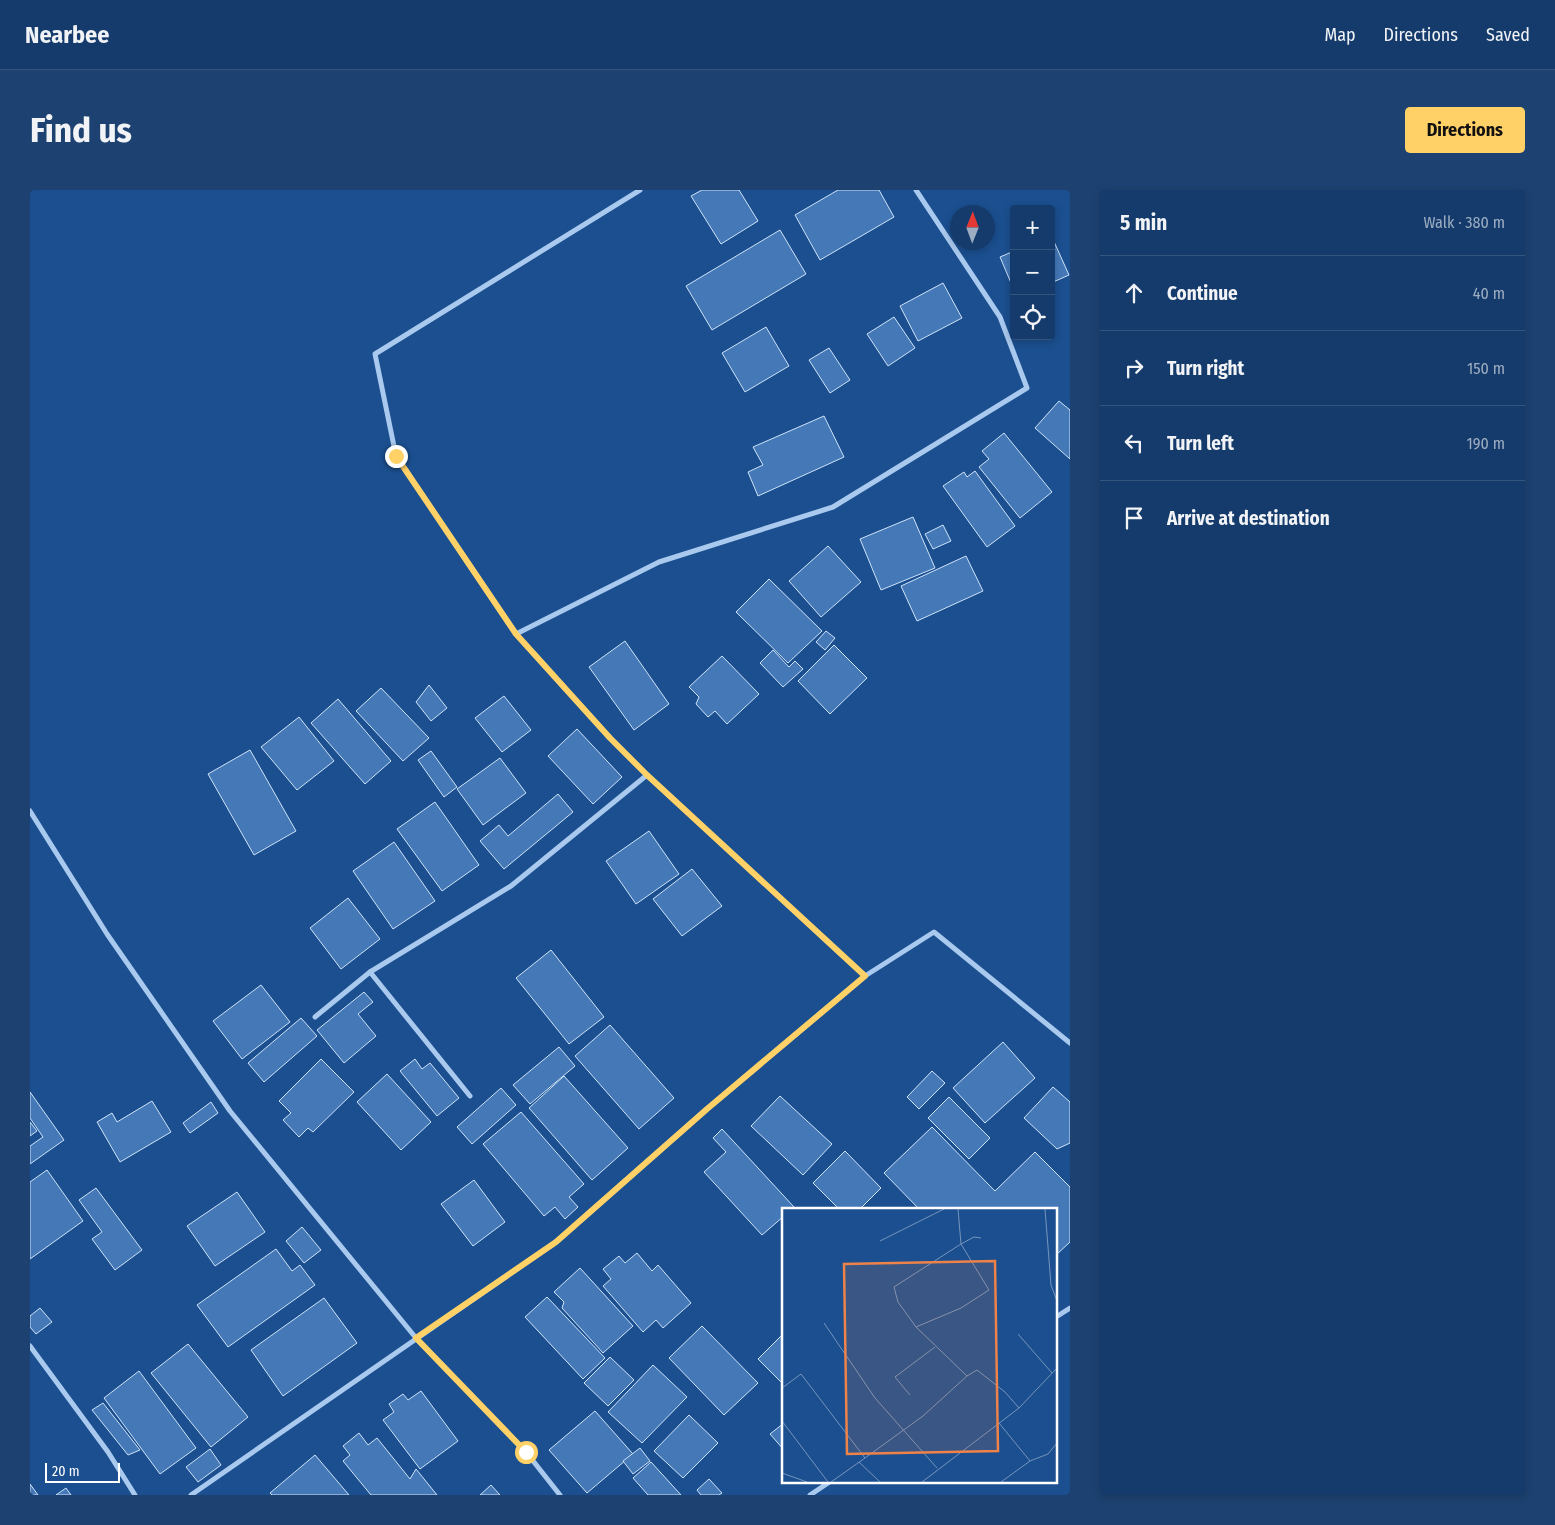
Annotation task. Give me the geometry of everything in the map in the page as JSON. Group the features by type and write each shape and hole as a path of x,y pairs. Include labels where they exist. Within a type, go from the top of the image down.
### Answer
{"street":[{"path":"640,190 375,354 396,456 516,634 610,738 647,775 865,976"},
{"path":"516,634 659,562 833,507 1027,388 1000,317 916,190"},
{"path":"315,1017 370,972 511,886 647,775"},
{"path":"30,811 108,934 230,1111 416,1338 526,1452 560,1495"},
{"path":"191,1495 556,1242 707,1109 865,976 934,932 1070,1043"},
{"path":"370,972 470,1096"},
{"path":"1058,1316 1070,1308"},
{"path":"30,1346 108,1452 136,1495"},
{"path":"810,1495 830,1482"}],"building":[{"path":"702,190 739,190 758,221 721,244 691,196"},
{"path":"838,190 879,190 894,217 820,260 795,215"},
{"path":"780,230 806,274 712,330 686,286"},
{"path":"1055,244 1069,275 1055,281"},
{"path":"1010,253 1010,281 1000,257"},
{"path":"943,283 962,318 918,341 900,306"},
{"path":"894,317 915,348 888,366 867,334"},
{"path":"766,327 789,366 745,392 722,353"},
{"path":"829,348 850,380 830,393 809,360"},
{"path":"1059,401 1070,410 1070,459 1035,428"},
{"path":"824,416 844,457 758,496 748,472 763,465 753,447"},
{"path":"1004,433 1052,492 1020,518 979,467 989,459 982,451"},
{"path":"975,471 1015,526 987,547 943,486 964,472 967,477"},
{"path":"913,517 935,568 881,590 860,539"},
{"path":"943,525 951,541 933,549 925,534"},
{"path":"828,546 861,582 821,617 789,581"},
{"path":"966,556 983,591 917,621 901,586"},
{"path":"769,579 822,631 788,663 736,612"},
{"path":"826,631 835,638 825,650 816,642"},
{"path":"625,641 669,704 634,730 589,667"},
{"path":"834,645 867,678 830,714 798,681"},
{"path":"773,650 789,667 795,661 803,669 783,687 760,663"},
{"path":"722,656 759,694 727,724 715,711 708,717 696,704 699,697 689,687"},
{"path":"429,685 447,708 431,721 416,702"},
{"path":"381,688 429,738 403,761 356,711"},
{"path":"504,696 531,730 502,752 475,718"},
{"path":"338,699 391,761 365,784 311,723"},
{"path":"299,717 334,761 297,790 261,747"},
{"path":"577,729 622,777 593,804 548,756"},
{"path":"250,750 296,831 254,855 208,774"},
{"path":"431,751 457,787 444,797 418,760"},
{"path":"500,758 526,793 483,825 457,789"},
{"path":"558,794 573,812 504,869 480,841 499,825 508,836"},
{"path":"435,802 479,865 442,891 397,829"},
{"path":"649,831 679,874 636,904 606,861"},
{"path":"394,842 435,901 393,929 353,871"},
{"path":"692,869 722,906 682,936 653,899"},
{"path":"348,898 380,939 341,969 310,928"},
{"path":"551,950 604,1017 569,1044 516,978"},
{"path":"261,985 290,1022 242,1059 213,1021"},
{"path":"364,992 373,1002 358,1014 376,1036 344,1063 317,1030"},
{"path":"301,1018 317,1036 264,1082 248,1063"},
{"path":"610,1025 674,1098 639,1129 575,1056"},
{"path":"1003,1042 1035,1078 985,1123 953,1088"},
{"path":"559,1047 575,1066 530,1104 513,1085"},
{"path":"321,1059 354,1092 313,1132 308,1128 299,1137 283,1120 291,1113 279,1101"},
{"path":"415,1059 422,1069 430,1063 459,1098 437,1116 400,1071"},
{"path":"932,1071 945,1083 919,1109 907,1097"},
{"path":"387,1074 431,1122 401,1150 357,1102"},
{"path":"564,1076 628,1148 592,1180 529,1108"},
{"path":"1053,1087 1070,1102 1070,1143 1057,1149 1024,1118"},
{"path":"501,1088 516,1105 472,1144 457,1127"},
{"path":"30,1092 64,1140 30,1164 30,1146 43,1137 30,1118"},
{"path":"780,1096 832,1144 803,1175 751,1126"},
{"path":"949,1097 990,1138 969,1159 928,1118"},
{"path":"152,1101 171,1132 120,1162 97,1122 112,1113 117,1122"},
{"path":"211,1102 218,1113 190,1133 183,1123"},
{"path":"521,1112 584,1184 569,1197 578,1207 565,1219 555,1207 544,1216 483,1144"},
{"path":"30,1122 37,1131 30,1136"},
{"path":"932,1127 995,1191 1035,1152 1070,1187 1070,1242 1058,1253 1058,1208 918,1208 884,1173"},
{"path":"722,1129 794,1207 782,1208 782,1218 762,1235 704,1172 726,1152 713,1138"},
{"path":"845,1151 881,1188 861,1208 838,1208 813,1183"},
{"path":"47,1170 83,1221 30,1259 30,1182"},
{"path":"474,1180 505,1222 473,1246 441,1204"},
{"path":"96,1188 142,1250 115,1270 92,1239 102,1232 79,1200"},
{"path":"237,1192 265,1232 215,1266 187,1226"},
{"path":"302,1227 321,1250 304,1263 286,1241"},
{"path":"276,1249 292,1271 300,1265 315,1285 228,1347 197,1305"},
{"path":"637,1253 652,1271 658,1265 691,1303 663,1328 656,1320 643,1332 603,1286 611,1279 603,1269 619,1256 625,1263"},
{"path":"580,1268 633,1326 603,1353 562,1308 564,1302 554,1292"},
{"path":"547,1297 605,1358 583,1379 525,1317"},
{"path":"324,1298 357,1343 283,1396 251,1350"},
{"path":"40,1308 52,1322 36,1334 30,1327 30,1316"},
{"path":"702,1326 758,1383 724,1415 669,1358"},
{"path":"782,1335 782,1383 758,1359"},
{"path":"188,1344 248,1417 211,1447 151,1373"},
{"path":"610,1357 634,1380 608,1406 584,1383"},
{"path":"653,1365 687,1397 642,1443 608,1412"},
{"path":"139,1371 196,1448 160,1474 104,1398"},
{"path":"421,1391 458,1441 420,1469 383,1420 394,1412 389,1404 403,1394 408,1400"},
{"path":"103,1403 140,1450 128,1455 92,1410"},
{"path":"595,1411 633,1454 587,1493 549,1450"},
{"path":"689,1415 718,1443 683,1478 654,1451"},
{"path":"782,1425 782,1448 770,1434"},
{"path":"359,1433 368,1445 377,1438 410,1479 416,1469 437,1495 371,1495 343,1461 350,1455 343,1446"},
{"path":"640,1448 650,1461 633,1474 623,1461"},
{"path":"210,1449 221,1465 198,1482 186,1467"},
{"path":"315,1455 349,1495 272,1495 270,1493"},
{"path":"651,1462 681,1495 648,1495 633,1478"},
{"path":"709,1479 722,1493 719,1495 701,1495 697,1490"},
{"path":"30,1484 38,1495 30,1495"},
{"path":"491,1485 500,1495 480,1495"},
{"path":"66,1488 71,1495 56,1495"}],"route":[{"path":"396,456 516,634 610,738 647,775 865,976 707,1109 556,1242 416,1338 526,1452"}]}
